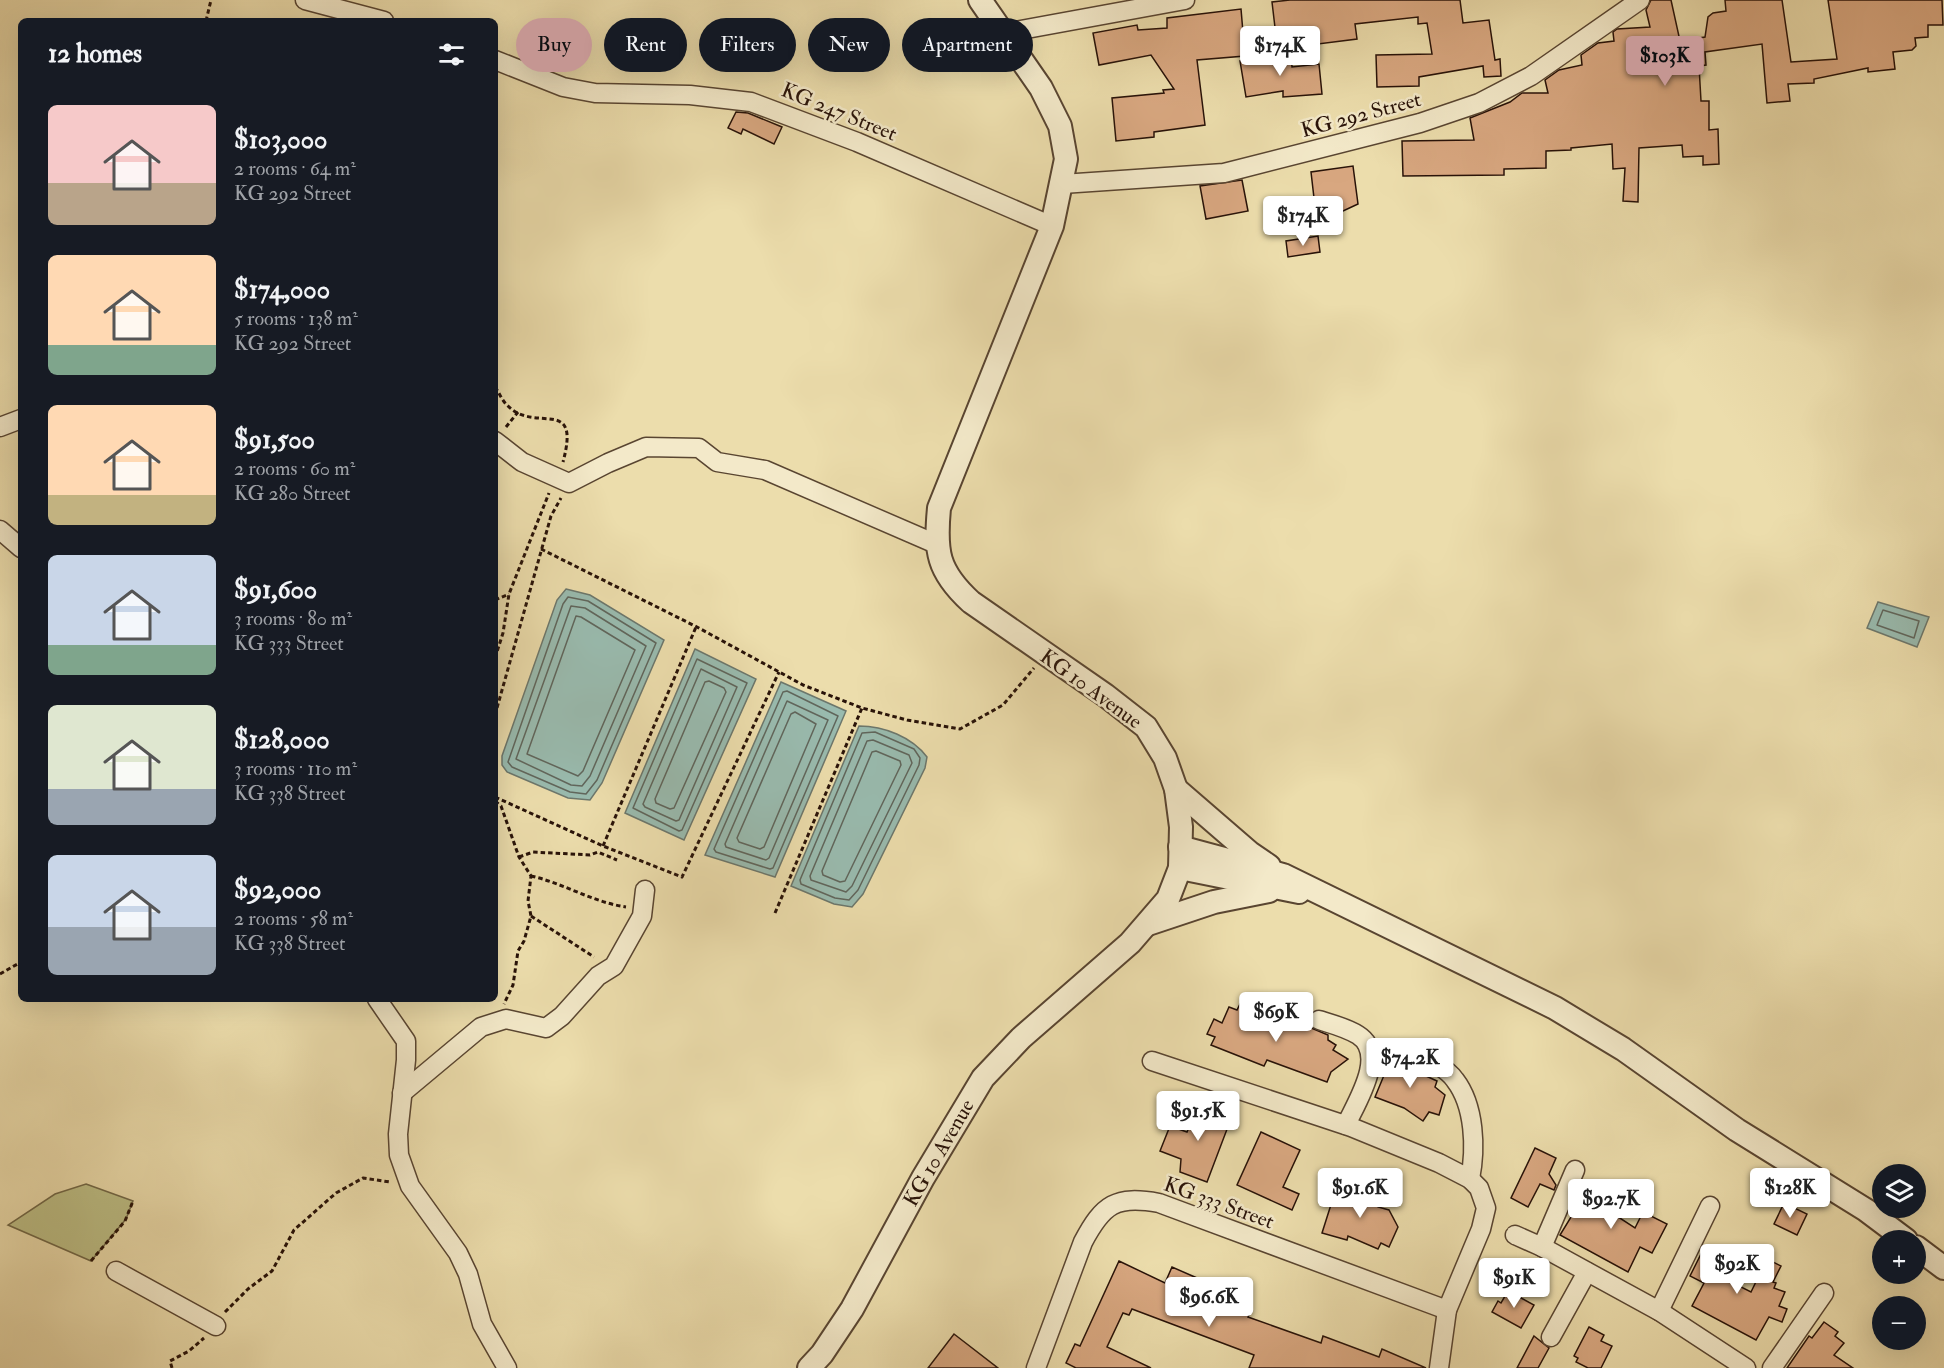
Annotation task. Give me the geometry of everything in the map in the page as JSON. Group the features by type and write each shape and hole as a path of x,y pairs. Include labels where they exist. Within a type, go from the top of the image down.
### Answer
{"street":[{"path":"305,0 373,18"},
{"name":"KG 10 Avenue","path":"980,0 993,18"},
{"path":"1033,28 1185,0"},
{"name":"KG 292 Street","path":"1062,184 1224,173 1420,123 1479,103 1531,76 1640,0"},
{"name":"KG 247 Street","path":"498,61 563,87 595,93 690,95 751,102 857,142 1052,226"},
{"name":"KG 10 Avenue","path":"809,1368 822,1354 852,1309 923,1178 983,1078 1021,1038 1130,942 1147,924 1168,900 1180,857 1181,827 1176,789 1165,758 1146,727 1105,695 1044,655 953,585 940,562 936,544 939,508 1052,226 1062,184 1066,159 1060,126 1030,72"},
{"path":"0,427 18,420"},
{"path":"498,438 522,462 564,480 646,447 699,448 717,462 765,470 936,544"},
{"path":"0,530 18,545"},
{"path":"1176,789 1281,882"},
{"path":"1180,857 1324,895 1565,1014 1623,1048 1737,1130 1866,1209 1893,1230"},
{"path":"1147,924 1281,882"},
{"path":"402,1093 481,1027 506,1019 546,1028 562,1016 598,976 614,966 642,916 645,890"},
{"path":"379,1002 406,1041 398,1134 399,1155 410,1186 458,1253 468,1274 482,1324 507,1368"},
{"path":"1319,1020 1359,1035 1369,1048 1371,1061 1346,1125"},
{"path":"1412,1054 1444,1069 1455,1079 1460,1089 1472,1127 1474,1145 1470,1179"},
{"path":"1152,1061 1346,1125 1440,1163 1470,1179 1479,1188 1486,1208 1481,1229 1447,1310 1439,1368"},
{"path":"1542,1247 1575,1170"},
{"name":"KG 333 Street","path":"1036,1368 1083,1242 1093,1223 1104,1211 1119,1202 1135,1198 1159,1203 1447,1310"},
{"path":"1659,1311 1710,1206"},
{"path":"1515,1235 1542,1247 1659,1311 1746,1368"},
{"path":"1926,1254 1944,1268"},
{"path":"116,1271 216,1326"},
{"path":"1551,1337 1587,1272"},
{"path":"1772,1368 1824,1293"}],"path":[{"path":"207,18 211,0"},
{"path":"498,392 508,407 518,412 562,423 568,429 570,438 564,480 541,549 498,703"},
{"path":"498,436 518,412"},
{"path":"498,649 503,633 509,594 539,512 564,480"},
{"path":"541,549 697,627 803,685 862,708 906,720 960,729 1003,705 1044,655"},
{"path":"498,599 509,594"},
{"path":"603,846 697,627"},
{"path":"498,800 682,877 779,672"},
{"path":"775,913 862,708"},
{"path":"498,802 519,856 531,876 528,901 531,916 524,941 518,951 513,985 504,1004 506,1019"},
{"path":"519,856 533,852 590,855 598,852 617,860"},
{"path":"531,876 548,879 584,895 622,907 643,909"},
{"path":"531,916 595,958"},
{"path":"0,974 18,964"},
{"path":"172,1368 170,1361 189,1351 216,1326 228,1307 272,1271 294,1230 336,1193 363,1178 410,1186"},
{"path":"91,1261 125,1221 133,1202"}],"green space":[{"path":"86,1184 133,1201 126,1219 91,1261 8,1225 55,1194"}],"water":[{"path":"566,589 590,595 664,640 602,783 590,800 568,798 507,772 502,765 502,756 557,600"},
{"path":"1878,602 1929,617 1917,647 1867,628"},
{"path":"695,649 756,679 684,840 625,813"},
{"path":"781,682 846,711 775,877 705,855"},
{"path":"859,726 878,728 897,734 914,744 927,757 925,768 863,894 852,907 834,904 791,886"}],"building":[{"path":"1290,0 1460,0 1463,23 1489,20 1495,60 1500,59 1501,76 1484,77 1483,66 1419,77 1419,86 1377,87 1376,55 1432,54 1427,23 1418,24 1418,17 1355,24 1357,39 1318,44 1316,32 1276,36 1272,2"},
{"path":"1651,0 1671,0 1680,41 1705,37 1708,17 1713,13 1726,11 1725,0 1782,0 1791,62 1837,59 1828,0 1942,0 1943,25 1928,25 1928,37 1915,38 1916,46 1912,50 1893,52 1895,69 1868,72 1868,68 1814,79 1814,83 1788,84 1790,101 1767,103 1762,44 1705,52 1706,65 1699,66 1701,101 1709,101 1709,130 1718,129 1719,164 1703,165 1703,156 1683,157 1682,145 1639,148 1638,202 1623,201 1625,168 1613,169 1612,144 1546,151 1546,168 1504,169 1504,175 1403,176 1402,141 1474,140 1470,118 1510,102 1522,93 1548,93 1545,80 1559,70 1582,65 1581,55 1598,43 1614,41 1613,32 1617,29 1650,27 1646,10"},
{"path":"1241,9 1245,56 1197,60 1205,125 1154,132 1154,137 1116,141 1112,98 1164,93 1163,90 1174,89 1151,55 1099,65 1093,33 1137,25 1138,30 1167,28 1167,18"},
{"path":"1291,55 1292,67 1319,64 1322,94 1283,97 1283,91 1246,97 1240,61"},
{"path":"736,112 748,113 782,127 774,144 743,129 741,134 728,128"},
{"path":"1353,166 1358,204 1343,211 1319,214 1317,197 1314,198 1311,172"},
{"path":"1242,180 1248,211 1206,219 1200,186"},
{"path":"1318,236 1320,252 1288,257 1286,241"},
{"path":"1240,1004 1266,1016 1266,1021 1290,1030 1295,1017 1308,1022 1311,1028 1328,1035 1328,1040 1336,1045 1333,1050 1348,1059 1331,1072 1327,1082 1267,1060 1264,1066 1211,1045 1215,1037 1207,1034 1214,1019 1222,1023 1229,1007 1237,1010"},
{"path":"1392,1056 1426,1072 1426,1076 1437,1081 1435,1087 1445,1095 1439,1115 1429,1112 1423,1121 1404,1108 1375,1097"},
{"path":"1199,1103 1232,1116 1207,1182 1180,1172 1181,1159 1160,1151 1170,1126 1187,1132"},
{"path":"1261,1132 1300,1150 1283,1187 1299,1194 1292,1210 1237,1185"},
{"path":"1535,1148 1556,1158 1549,1174 1556,1185 1554,1190 1540,1184 1528,1207 1511,1198"},
{"path":"1598,1184 1621,1198 1612,1213 1635,1228 1643,1212 1667,1224 1652,1253 1640,1247 1628,1272 1560,1235 1582,1199 1586,1202"},
{"path":"1358,1185 1377,1196 1378,1207 1389,1210 1398,1227 1389,1247 1381,1243 1378,1249 1348,1236 1347,1240 1322,1233 1335,1192 1351,1197"},
{"path":"1784,1203 1807,1214 1797,1235 1774,1224"},
{"path":"1707,1248 1734,1261 1725,1279 1751,1292 1767,1259 1781,1266 1773,1282 1776,1283 1774,1288 1785,1292 1779,1306 1787,1309 1782,1322 1769,1317 1756,1340 1692,1306 1704,1283 1690,1276 1702,1252 1704,1253"},
{"path":"1119,1261 1165,1283 1172,1267 1197,1278 1192,1290 1200,1294 1199,1296 1249,1315 1248,1317 1321,1343 1323,1336 1379,1357 1382,1349 1426,1368 1249,1368 1254,1355 1132,1309 1129,1315 1123,1313 1107,1347 1151,1368 1076,1368 1066,1363 1075,1344 1080,1346"},
{"path":"1508,1291 1534,1305 1521,1328 1492,1312 1498,1301 1501,1303"},
{"path":"1824,1322 1838,1332 1835,1336 1844,1343 1834,1355 1853,1368 1787,1368 1809,1336 1812,1338"},
{"path":"1589,1327 1604,1335 1601,1341 1612,1346 1601,1368 1588,1368 1576,1362 1578,1358 1574,1356"},
{"path":"954,1334 998,1368 928,1368"},
{"path":"1534,1336 1549,1348 1538,1368 1517,1368"}]}
